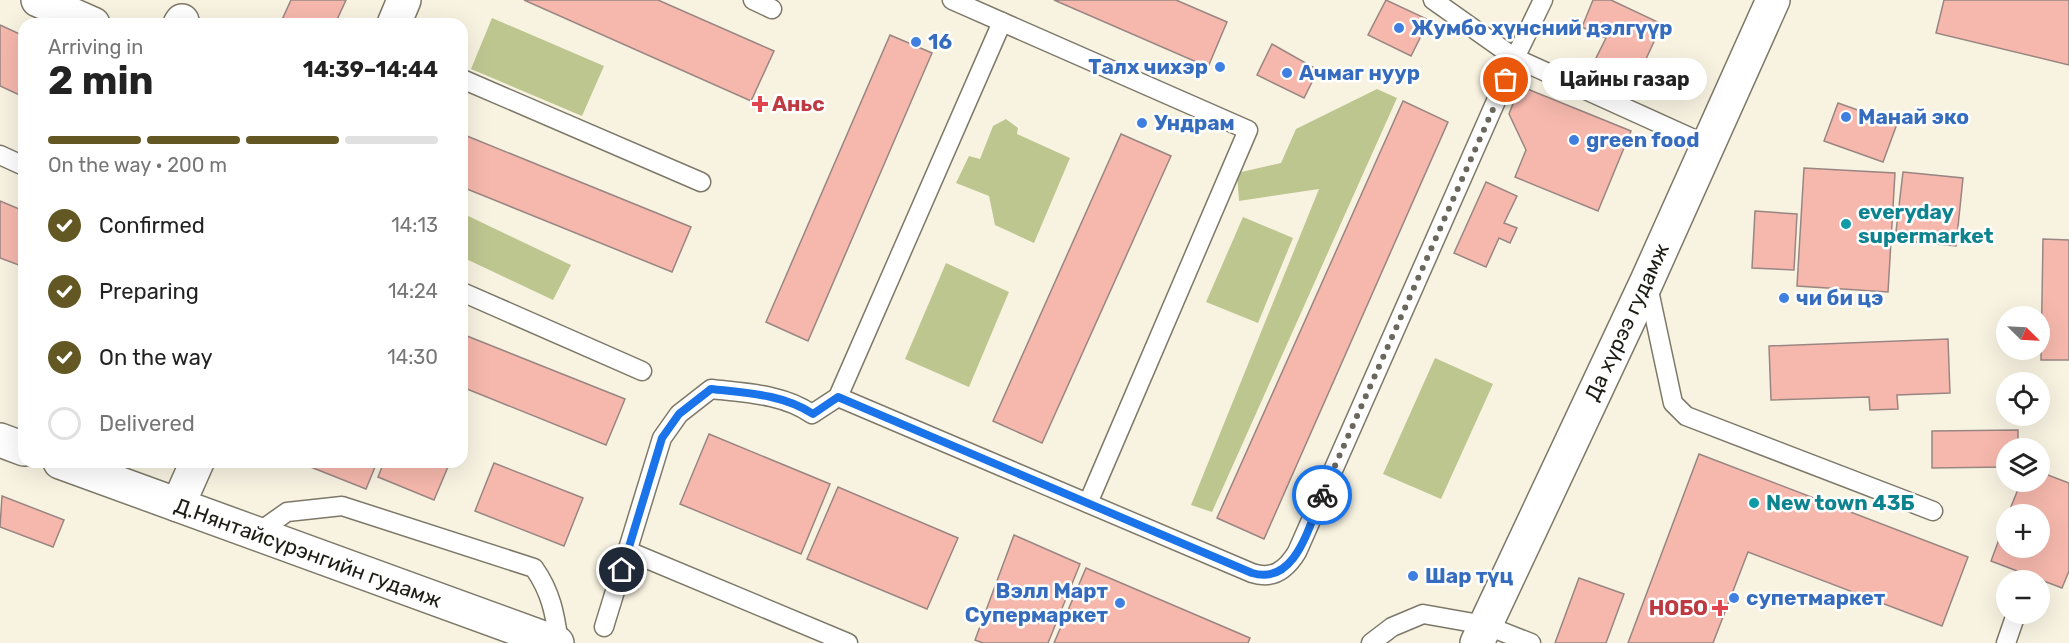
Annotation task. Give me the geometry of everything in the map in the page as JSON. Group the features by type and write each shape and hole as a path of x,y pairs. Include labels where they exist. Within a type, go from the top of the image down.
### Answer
{"main road":[{"path":"38,0 79,18"},
{"path":"396,18 404,0"},
{"name":"Да хүрээ гудамж","path":"1481,634 1647,281 1773,0"},
{"path":"0,440 18,447"},
{"name":"Д.Нянтайсүрэнгийн гудамж","path":"76,468 558,643"},
{"path":"178,505 194,468"}],"lane":[{"path":"753,0 772,9"},
{"path":"952,0 1248,130 1088,503"},
{"path":"1433,0 1515,58 1707,146"},
{"path":"838,397 1252,573 1271,575 1288,565 1297,552 1515,58 1543,0"},
{"path":"604,627 662,438 679,414 711,389 758,394 799,405 813,414 838,397 1002,22"},
{"path":"468,82 701,182"},
{"path":"0,155 18,163"},
{"path":"1647,281 1673,403 1686,416 1933,511"},
{"path":"468,295 642,371"},
{"path":"256,534 287,512 342,506 534,568 546,585 555,609 558,643"},
{"path":"628,551 818,637 848,643"},
{"path":"1371,643 1392,627 1423,614 1481,634 1530,643"},
{"path":"2006,643 2014,624"}],"green space":[{"path":"492,18 604,66 582,116 471,69"},
{"path":"1377,89 1397,98 1212,512 1191,505 1319,189 1239,201 1237,173 1281,163 1296,129"},
{"path":"1006,119 1018,128 1017,134 1070,158 1034,243 995,225 989,196 956,183 969,156 980,159 993,126"},
{"path":"468,216 571,265 553,300 468,260"},
{"path":"1243,217 1293,238 1258,323 1206,302"},
{"path":"946,263 1009,292 969,387 905,359"},
{"path":"1435,358 1493,384 1441,499 1383,474"}],"building":[{"path":"291,0 346,0 338,18 283,18"},
{"path":"524,0 658,0 774,51 751,101"},
{"path":"1054,0 1176,0 1227,22 1208,67"},
{"name":"Жумбо хүнсний дэлгүүр","path":"1386,0 1429,20 1411,56 1368,35"},
{"path":"1593,0 1611,0 1662,24 1635,83 1593,64 1606,38 1582,27"},
{"path":"1944,0 2069,0 2069,65 1936,33"},
{"path":"0,25 18,33 18,94 0,86"},
{"path":"890,35 932,53 808,341 766,322"},
{"name":"Ачмаг нуур","path":"1272,44 1318,70 1304,98 1257,75"},
{"name":"green food","path":"1520,86 1631,131 1598,211 1515,177 1526,150 1509,114"},
{"path":"1403,101 1448,122 1264,539 1217,518"},
{"path":"1838,103 1897,124 1883,162 1824,141"},
{"path":"1121,134 1171,156 1042,443 993,421"},
{"path":"468,136 691,227 672,272 468,189"},
{"name":"everyday supermarket","path":"1804,168 1895,173 1888,292 1797,286"},
{"path":"1903,172 1963,178 1956,246 1895,240"},
{"path":"1486,182 1517,196 1504,223 1517,228 1510,243 1499,238 1486,267 1454,253"},
{"path":"0,201 18,208 18,265 0,258"},
{"path":"1755,211 1797,214 1794,270 1752,268"},
{"path":"2043,239 2069,240 2069,360 2050,360 2050,306 2042,306"},
{"path":"468,336 625,399 606,445 468,389"},
{"path":"1948,339 1950,393 1897,395 1898,409 1870,410 1869,397 1771,400 1769,346"},
{"path":"2018,430 2018,438 1996,438 1996,467 1932,468 1932,431"},
{"path":"709,434 830,484 801,554 680,504"},
{"name":"New town 43Б","path":"1699,454 1968,557 1942,626 1748,552 1713,643 1628,643"},
{"path":"494,463 583,498 564,546 475,511"},
{"path":"313,468 375,468 366,489"},
{"path":"382,468 447,468 434,500 378,477"},
{"path":"2050,476 2069,483 2069,571 2062,588 2050,583 2050,570 2015,570 1991,561 1996,548 1996,558 2050,558 2050,504 2012,504 2017,492 2050,492"},
{"path":"838,487 958,538 927,609 807,559"},
{"path":"2,496 64,520 53,547 0,527"},
{"path":"1014,535 1080,564 1048,643 983,643 975,640"},
{"name":"Вэлл Март Супермаркет","path":"1086,568 1250,638 1248,643 1054,643"},
{"path":"1579,578 1624,594 1606,643 1555,643"}],"way so far":[{"path":"1322,495 1506,80"}],"place":[{"name":"Жумбо хүнсний дэлгүүр","path":"1399,28"},
{"name":"16","path":"916,42"},
{"name":"Талх чихэр","path":"1220,67"},
{"name":"Ачмаг нуур","path":"1287,73"},
{"name":"Цайны газар","path":"1506,80"},
{"name":"Аньс","path":"760,104"},
{"name":"Манай эко","path":"1846,117"},
{"name":"Ундрам","path":"1142,123"},
{"name":"green food","path":"1574,140"},
{"name":"everyday supermarket","path":"1846,224"},
{"name":"чи би цэ","path":"1784,298"},
{"name":"New town 43Б","path":"1754,503"},
{"name":"Шар түц","path":"1413,576"},
{"name":"супетмаркет","path":"1734,598"},
{"name":"Вэлл Март Супермаркет","path":"1120,603"},
{"name":"НОБО","path":"1720,608"}],"route":[{"path":"622,570 662,438 679,414 711,389 758,394 799,405 813,414 838,397 1252,573 1265,576 1278,573 1293,559 1322,495"}]}
